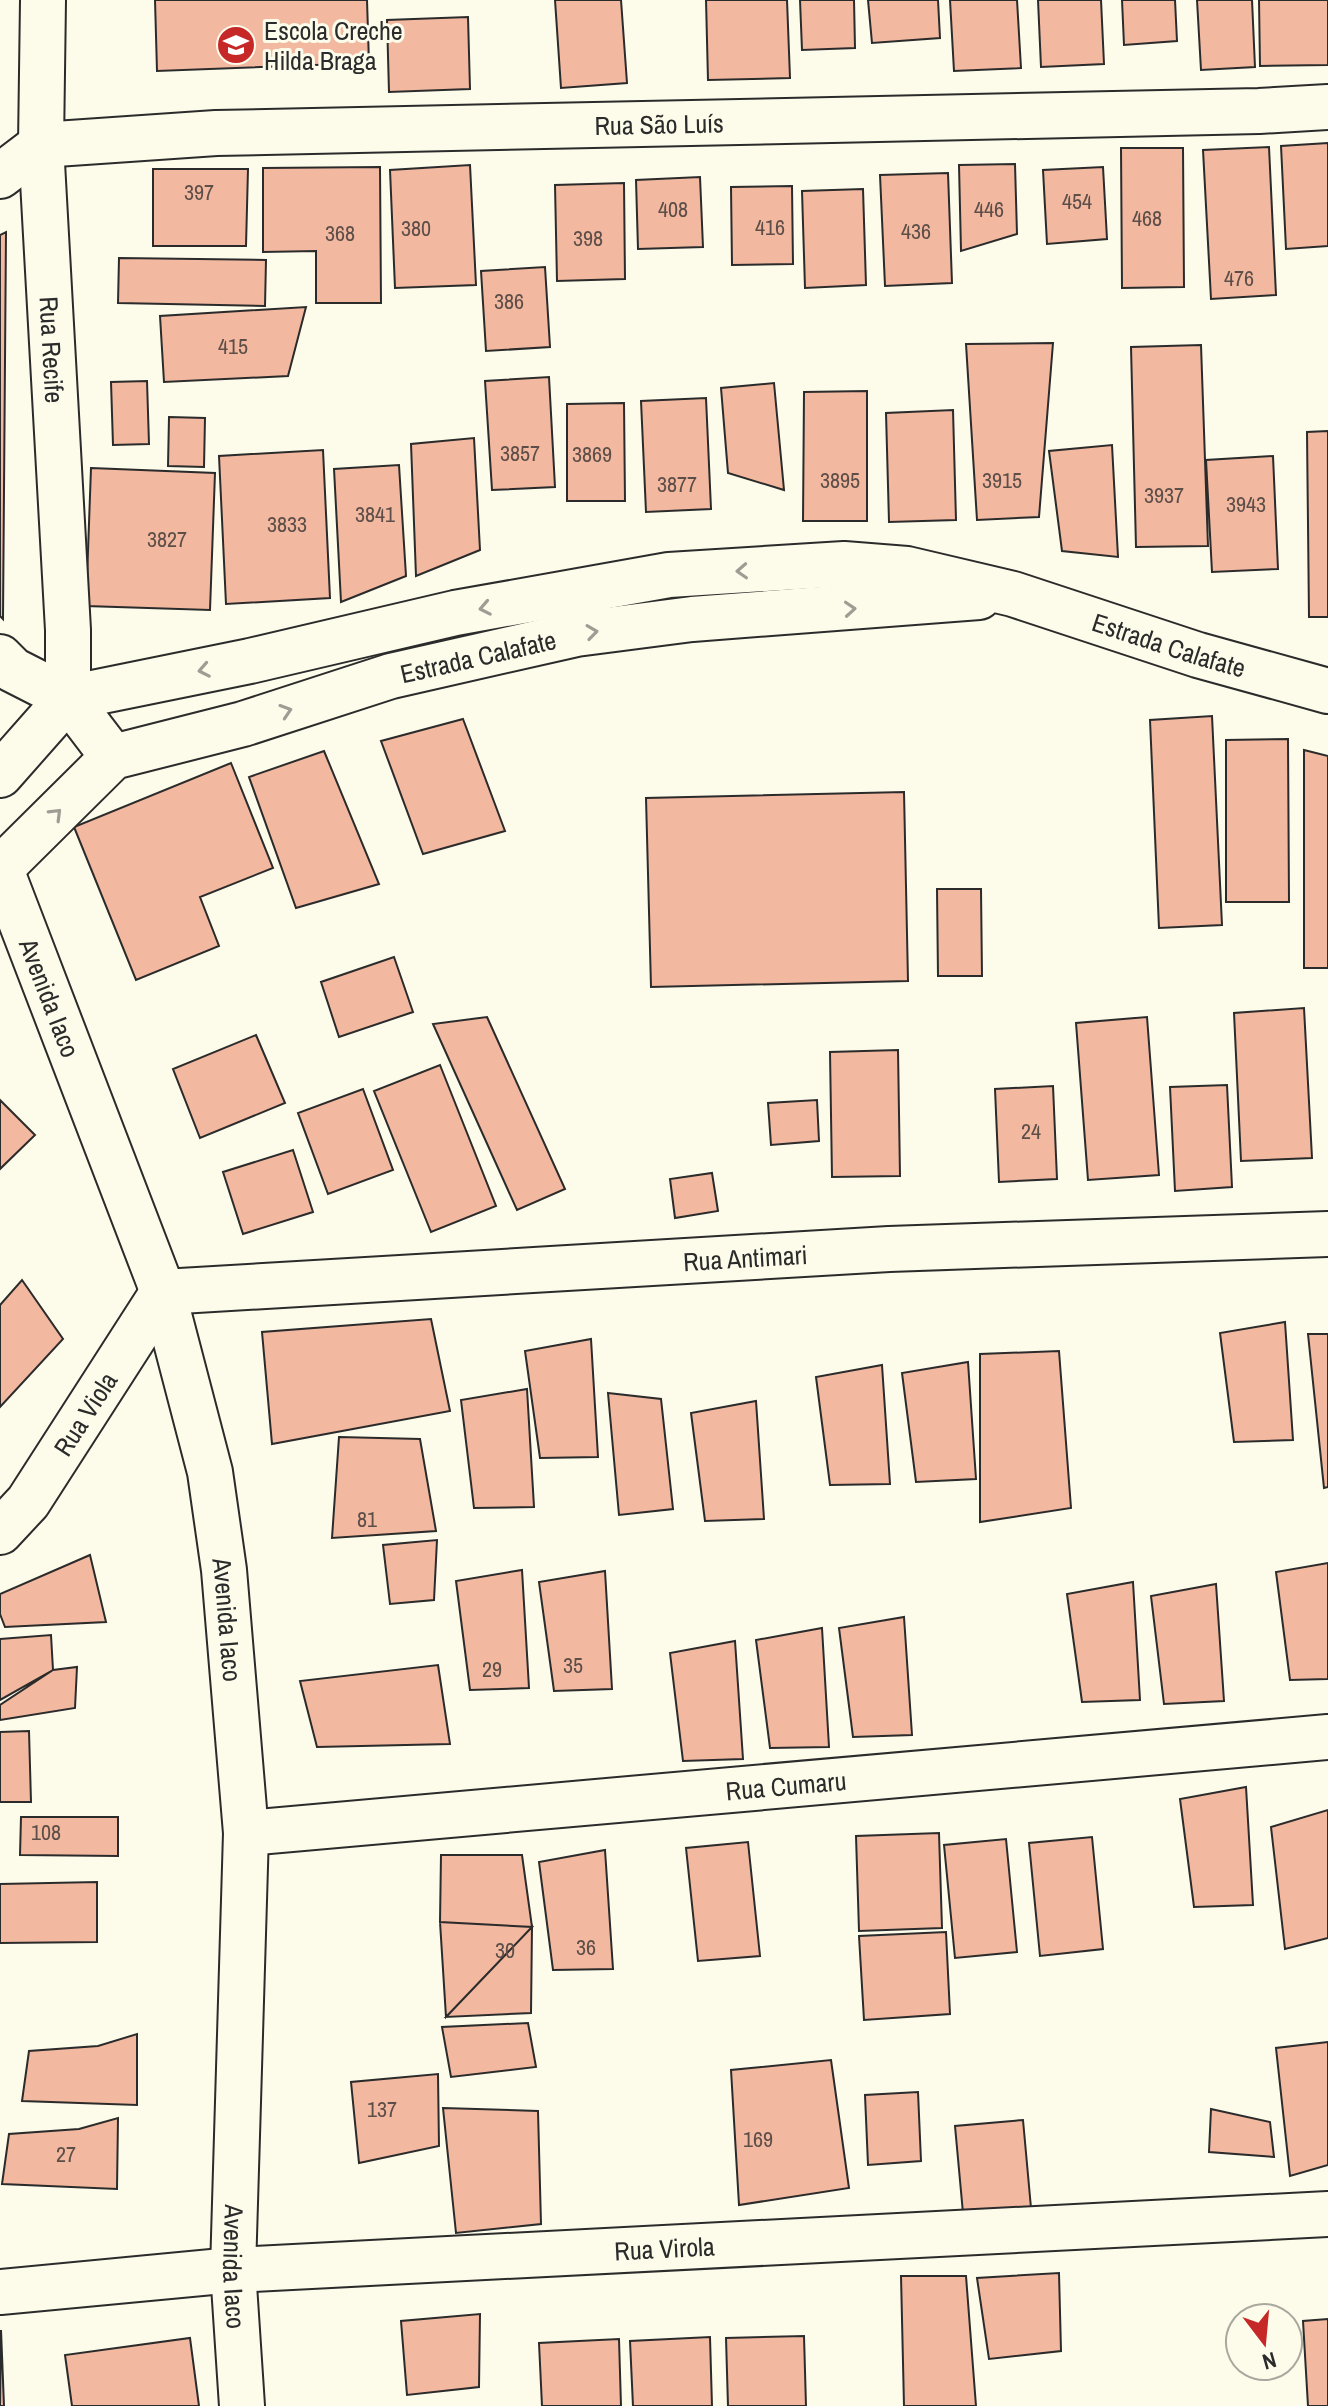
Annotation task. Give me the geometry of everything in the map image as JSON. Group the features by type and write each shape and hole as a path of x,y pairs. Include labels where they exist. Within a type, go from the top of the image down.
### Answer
{"street":[{"name":"Rua Recife","path":"43,0 41,145 68,630 68,698"},
{"name":"Rua São Luís","path":"41,145 216,133 1328,107"},
{"path":"0,176 41,145"},
{"name":"Estrada Calafate","path":"68,698 250,661 455,613 669,575 844,564 907,569 1013,594 1198,655 1328,691"},
{"name":"Estrada Calafate","path":"113,757 243,724 391,676 576,634 692,619 1013,594"},
{"path":"0,657 13,670 68,698 113,757 0,868"},
{"path":"0,775 68,698"},
{"name":"Avenida Iaco","path":"0,868 163,1292 210,1472 224,1570 246,1833 233,2270 242,2406"},
{"name":"Rua Antimari","path":"163,1292 889,1249 1328,1234"},
{"name":"Rua Viola","path":"0,1532 28,1502 163,1292"},
{"name":"Rua Cumaru","path":"246,1833 1328,1737"},
{"name":"Rua Virola","path":"0,2292 233,2270 1328,2214"}],"building":[{"path":"155,0 367,0 369,63 157,71"},
{"path":"555,0 621,0 627,83 561,88"},
{"path":"706,0 787,0 790,78 708,80"},
{"path":"800,0 854,0 855,48 802,50"},
{"path":"868,0 938,0 940,38 872,43"},
{"path":"950,0 1017,0 1021,68 954,71"},
{"path":"1038,0 1101,0 1104,64 1041,67"},
{"path":"1122,0 1175,0 1177,41 1124,45"},
{"path":"1197,0 1252,0 1255,67 1201,70"},
{"path":"1259,0 1328,0 1328,65 1260,66"},
{"path":"468,17 470,89 389,92 387,20"},
{"path":"1328,143 1328,246 1286,249 1281,146"},
{"path":"1269,147 1276,295 1211,299 1203,150"},
{"path":"1121,148 1183,148 1184,287 1122,288"},
{"path":"1015,164 1017,234 961,251 959,165"},
{"path":"470,165 476,285 395,288 390,170"},
{"path":"380,167 381,303 316,303 316,251 263,252 263,168"},
{"path":"1103,167 1107,239 1047,244 1043,170"},
{"path":"153,169 248,169 246,246 153,246"},
{"path":"948,173 952,283 885,286 880,175"},
{"path":"700,177 703,247 638,249 636,180"},
{"path":"624,183 625,279 557,281 555,185"},
{"path":"792,186 793,264 732,265 731,187"},
{"path":"863,189 866,285 805,288 802,191"},
{"path":"6,232 3,619 0,616 0,235"},
{"path":"119,258 266,260 265,306 118,303"},
{"path":"545,267 550,347 486,351 481,271"},
{"path":"306,307 288,376 164,382 160,316"},
{"path":"1053,343 1039,517 977,520 966,344"},
{"path":"1201,345 1208,546 1136,547 1131,347"},
{"path":"549,377 555,487 492,490 485,381"},
{"path":"147,381 149,444 113,445 111,382"},
{"path":"774,383 784,490 728,473 721,388"},
{"path":"867,391 867,521 803,521 804,392"},
{"path":"706,398 711,509 646,512 641,401"},
{"path":"624,403 625,501 567,501 567,404"},
{"path":"953,410 956,520 889,522 886,413"},
{"path":"169,417 205,418 204,467 168,466"},
{"path":"1328,431 1328,617 1309,617 1307,432"},
{"path":"474,438 480,550 416,576 411,444"},
{"path":"1112,445 1118,557 1062,551 1049,451"},
{"path":"323,450 330,598 226,604 219,456"},
{"path":"1273,456 1278,569 1212,572 1206,460"},
{"path":"399,465 406,576 341,602 334,469"},
{"path":"91,468 215,473 210,610 86,606"},
{"path":"1212,716 1222,925 1159,928 1150,720"},
{"path":"463,719 505,831 423,854 381,741"},
{"path":"1288,739 1289,902 1226,902 1226,740"},
{"path":"1304,750 1328,756 1328,968 1304,968"},
{"path":"324,751 379,884 296,908 249,777"},
{"path":"231,763 273,868 200,897 219,946 136,980 74,827"},
{"path":"904,792 908,981 651,987 646,798"},
{"path":"937,889 981,889 982,976 938,976"},
{"path":"394,957 413,1012 339,1037 321,982"},
{"path":"1304,1008 1312,1158 1241,1161 1234,1013"},
{"path":"487,1017 565,1189 517,1210 433,1024"},
{"path":"1147,1017 1159,1175 1088,1180 1076,1023"},
{"path":"256,1035 285,1103 200,1138 173,1069"},
{"path":"898,1050 900,1176 832,1177 830,1052"},
{"path":"440,1065 496,1206 431,1232 374,1091"},
{"path":"1227,1085 1232,1187 1175,1191 1170,1087"},
{"path":"1053,1086 1057,1179 999,1182 995,1089"},
{"path":"363,1089 393,1170 328,1194 298,1113"},
{"path":"0,1100 35,1135 0,1169"},
{"path":"817,1100 819,1141 771,1145 768,1103"},
{"path":"293,1150 313,1212 243,1234 223,1172"},
{"path":"712,1173 718,1211 675,1218 670,1179"},
{"path":"22,1280 63,1339 0,1407 0,1305"},
{"path":"431,1319 450,1411 272,1444 262,1332"},
{"path":"1285,1322 1293,1440 1234,1442 1220,1333"},
{"path":"1308,1334 1328,1334 1328,1487 1324,1488"},
{"path":"591,1339 598,1457 540,1458 525,1351"},
{"path":"1059,1351 1071,1508 980,1522 980,1354"},
{"path":"968,1362 976,1479 916,1482 902,1373"},
{"path":"882,1365 890,1484 830,1485 816,1377"},
{"path":"527,1389 534,1507 474,1508 461,1400"},
{"path":"608,1393 661,1399 673,1509 619,1515"},
{"path":"756,1401 764,1519 705,1521 691,1413"},
{"path":"339,1437 420,1439 436,1531 332,1538"},
{"path":"437,1540 434,1600 390,1604 383,1545"},
{"path":"90,1555 106,1622 5,1627 0,1614 0,1594"},
{"path":"1328,1563 1328,1679 1290,1680 1276,1572"},
{"path":"522,1570 529,1688 470,1690 456,1581"},
{"path":"605,1571 612,1689 554,1691 539,1582"},
{"path":"1133,1582 1140,1700 1082,1702 1067,1594"},
{"path":"1216,1584 1224,1701 1164,1704 1151,1596"},
{"path":"904,1617 912,1735 853,1737 839,1628"},
{"path":"822,1628 829,1747 770,1748 756,1640"},
{"path":"51,1635 53,1670 0,1700 0,1639"},
{"path":"735,1641 743,1759 683,1761 670,1653"},
{"path":"438,1665 450,1744 317,1747 300,1681"},
{"path":"77,1667 75,1708 0,1720 0,1705 53,1670"},
{"path":"29,1731 31,1802 0,1802 0,1732"},
{"path":"1246,1787 1253,1905 1194,1907 1180,1799"},
{"path":"1328,1810 1328,1938 1285,1949 1271,1827"},
{"path":"21,1817 118,1817 118,1856 20,1855"},
{"path":"939,1833 942,1928 859,1931 856,1836"},
{"path":"1092,1837 1103,1949 1040,1956 1029,1843"},
{"path":"1006,1839 1017,1952 955,1958 944,1845"},
{"path":"748,1842 760,1956 698,1961 686,1848"},
{"path":"605,1850 613,1969 553,1970 539,1862"},
{"path":"441,1855 522,1855 532,1927 440,1922"},
{"path":"97,1882 97,1942 0,1943 0,1884"},
{"path":"440,1922 532,1927 446,2017"},
{"path":"532,1927 531,2013 446,2017"},
{"path":"946,1932 950,2014 864,2020 859,1936"},
{"path":"528,2023 536,2067 451,2077 442,2027"},
{"path":"137,2034 137,2105 22,2101 29,2051 98,2046"},
{"path":"1328,2042 1328,2165 1290,2176 1276,2048"},
{"path":"831,2060 849,2188 739,2205 731,2070"},
{"path":"438,2074 439,2146 359,2163 351,2082"},
{"path":"918,2092 921,2161 868,2165 865,2095"},
{"path":"443,2108 538,2111 541,2224 456,2233"},
{"path":"1211,2109 1270,2122 1274,2157 1209,2152"},
{"path":"118,2118 117,2189 2,2184 9,2134 79,2129"},
{"path":"1023,2120 1032,2219 964,2224 955,2126"},
{"path":"1059,2273 1061,2351 989,2359 977,2278"},
{"path":"901,2276 966,2276 976,2406 904,2406"},
{"path":"480,2314 479,2387 407,2395 401,2321"},
{"path":"1328,2319 1328,2406 1308,2406 1304,2321"},
{"path":"1,2330 4,2406 0,2406"},
{"path":"804,2336 806,2406 728,2406 726,2338"},
{"path":"710,2337 712,2406 633,2406 630,2341"},
{"path":"190,2338 199,2406 72,2406 65,2355"},
{"path":"619,2339 621,2406 542,2406 539,2343"}],"place":[{"name":"Escola Creche Hilda Braga","path":"236,45"}]}
